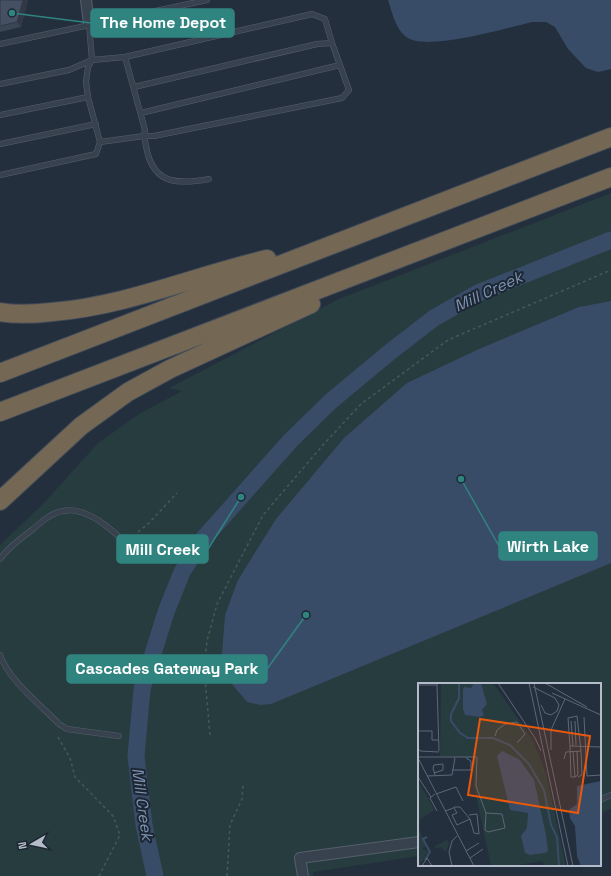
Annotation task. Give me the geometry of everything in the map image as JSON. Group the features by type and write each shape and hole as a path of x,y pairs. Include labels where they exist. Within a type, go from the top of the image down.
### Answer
{"highway":[{"path":"0,372 611,137"},
{"path":"0,412 611,177"},
{"path":"0,312 35,314 71,311 110,304 255,262 334,244"},
{"path":"0,501 81,426 128,392 170,369 316,302 358,274"}],"street":[{"path":"86,0 89,24"},
{"path":"303,876 300,858 418,842"}],"lane":[{"path":"0,44 206,0"},
{"path":"0,84 69,70 92,60 125,57 312,14 325,19 349,90 342,98 154,136 100,142"},
{"path":"0,176 96,154 100,142 88,97 87,75 92,60 89,24"},
{"path":"134,87 316,44 332,43"},
{"path":"125,57 141,113 145,130 144,136 152,166 164,178 181,183 209,179"},
{"path":"141,113 340,65"},
{"path":"0,115 88,97"},
{"path":"0,144 96,124"},
{"path":"0,559 48,517 64,510 95,517 129,546 141,560"},
{"path":"0,655 15,680 59,724 67,729 119,736"},
{"path":"601,800 611,795"}],"path":[{"path":"210,735 204,667 207,641 217,604 263,515 318,450 361,404 448,340 611,270"},
{"path":"138,532 149,523 177,492"},
{"path":"58,737 70,758 75,777 113,816 120,835 99,876"},
{"path":"227,876 230,825 242,799 243,785"}],"green space":[{"path":"611,193 611,809 601,813 601,683 418,683 418,856 313,872 313,876 0,876 0,545 44,503 98,443 139,414 182,391 169,388 339,299"}],"water":[{"path":"388,0 611,0 611,69 598,72 586,68 568,49 555,27 546,22 532,22 468,37 433,42 418,41 408,38 397,26"},
{"path":"611,301 611,563 271,704 260,705 247,702 226,677 221,667 225,615 238,580 276,519 344,438 407,383 479,349 579,307"}],"building":[{"path":"0,0 23,0 17,22 0,26"}],"waterway":[{"name":"Mill Creek","path":"155,876 144,825 136,756 142,689 166,612 182,572 204,538 291,440 331,401 434,318 478,293 611,240"}],"place":[{"name":"The Home Depot","path":"12,13"},
{"name":"Wirth Lake","path":"461,479"},
{"name":"Mill Creek","path":"241,497"},
{"name":"Cascades Gateway Park","path":"306,615"}]}
